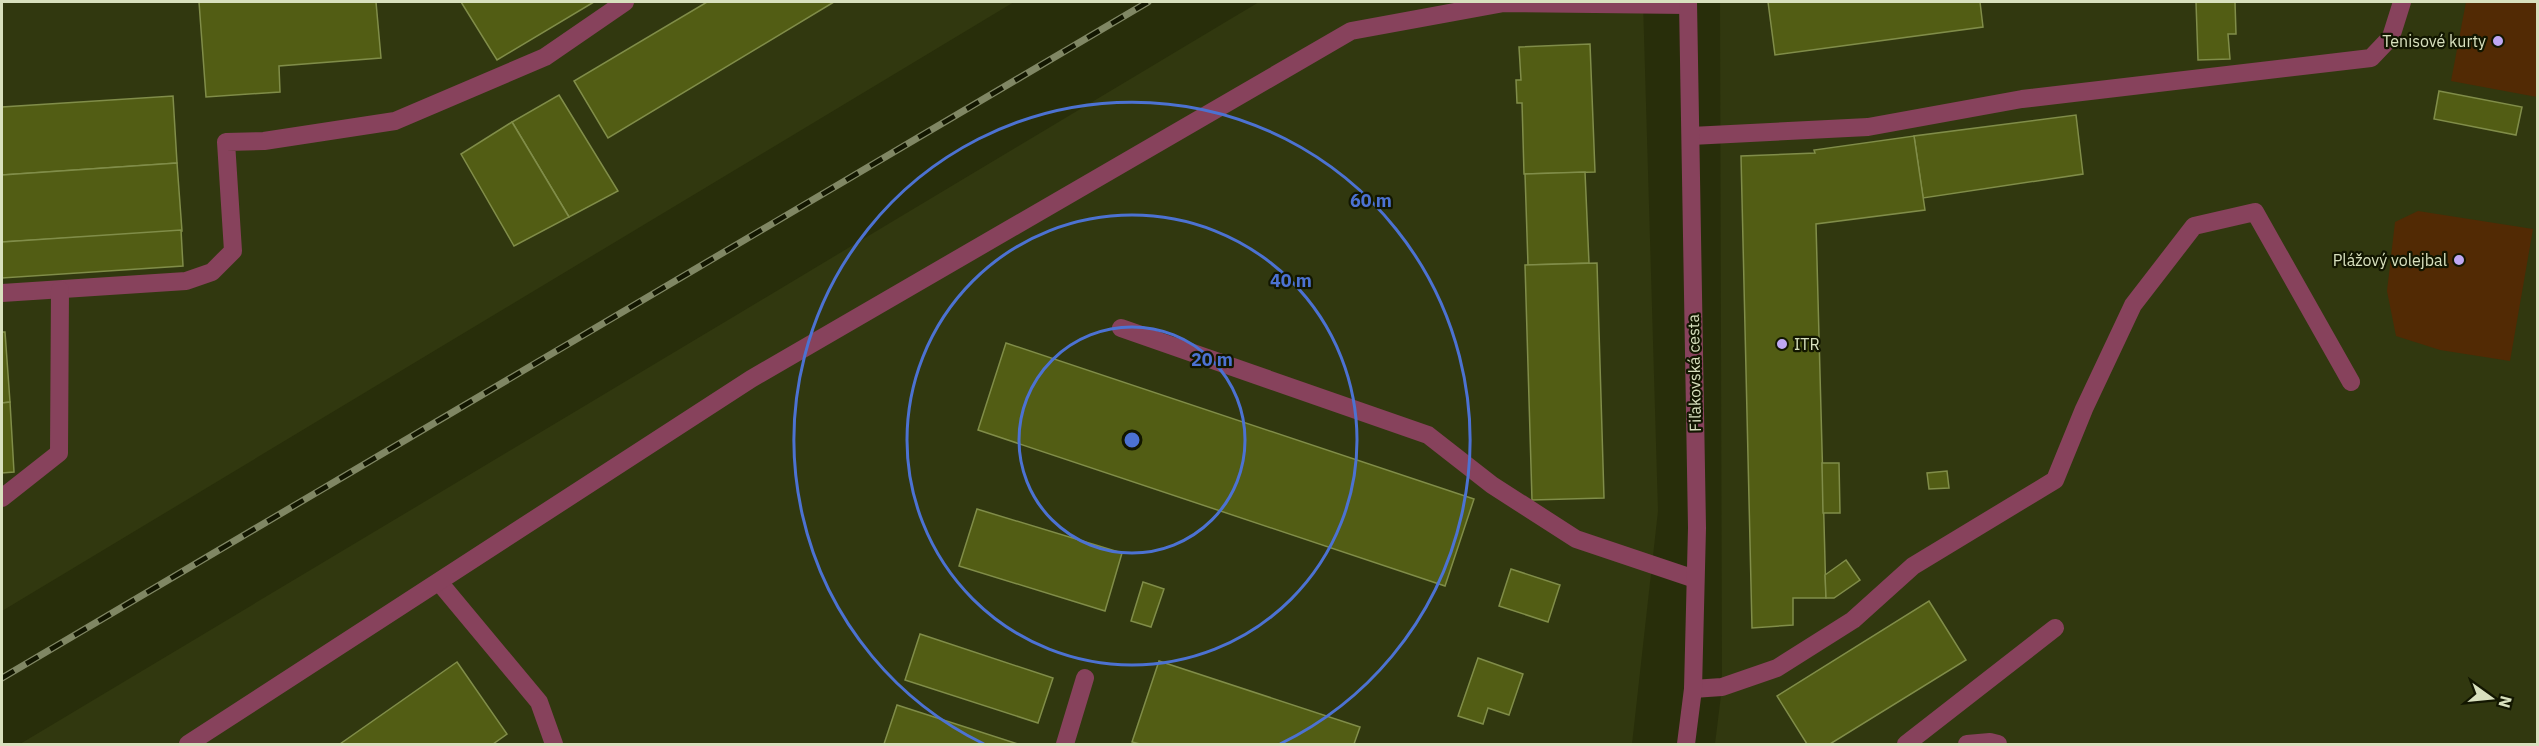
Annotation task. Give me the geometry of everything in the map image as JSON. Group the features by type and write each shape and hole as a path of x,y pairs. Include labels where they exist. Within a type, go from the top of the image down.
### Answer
{"street":[{"path":"2,293 186,281 212,272 233,251 226,142 264,141 396,121 545,57 625,2"},
{"path":"1691,136 1868,127 2022,99 2371,58 2391,37 2402,2"},
{"path":"188,744 751,379 1351,31 1504,3 1688,3"},
{"name":"Fiľakovská cesta","path":"1686,744 1693,688 1695,579 1688,3"},
{"path":"1693,688 1722,687 1777,668 1853,620 1913,566 2055,480 2084,410 2133,305 2194,226 2255,212 2351,382"},
{"path":"2,498 59,453 60,290"},
{"path":"1121,328 1428,435 1492,485 1576,539 1695,579"},
{"path":"439,582 539,702 554,744"},
{"path":"1906,744 2055,628"},
{"path":"1065,744 1085,678"},
{"path":"1967,744 1990,742 1998,744"}],"shaded area":[{"path":"2,2 1014,2 2,611"},
{"path":"1259,2 1643,2 1658,511 1632,744 20,744"},
{"path":"1720,2 2537,2 2537,744 1715,744 1722,687"},
{"name":"Tenisové kurty","path":"2466,2 2537,2 2537,97 2451,81"},
{"name":"Plážový volejbal","path":"2418,211 2533,229 2510,361 2440,350 2396,336 2387,291 2395,222"}],"building":[{"path":"199,2 376,2 381,58 279,66 280,92 206,97"},
{"path":"461,2 594,2 497,60"},
{"path":"707,2 834,2 608,138 574,81"},
{"path":"1768,2 1980,2 1983,27 1775,55"},
{"path":"2196,2 2235,2 2236,34 2228,34 2230,59 2198,60"},
{"path":"1590,44 1595,172 1524,174 1522,103 1517,103 1516,80 1521,80 1519,47"},
{"path":"2439,91 2522,107 2516,135 2434,119"},
{"path":"559,95 618,191 569,217 512,122"},
{"path":"173,96 177,163 2,175 2,107"},
{"path":"2076,115 2083,174 1923,198 1914,136"},
{"path":"512,122 569,217 514,246 461,154"},
{"name":"ITR","path":"1914,136 1925,210 1816,224 1826,598 1793,598 1793,625 1752,628 1741,156 1815,153 1814,150"},
{"path":"177,163 182,231 2,242 2,175"},
{"path":"1585,172 1589,263 1528,265 1525,174"},
{"path":"181,230 183,266 2,278 2,242"},
{"path":"1597,263 1604,498 1532,500 1525,265"},
{"path":"2,332 5,332 10,402 2,403"},
{"path":"1006,343 1474,499 1445,586 978,430"},
{"path":"10,402 14,472 2,473 2,403"},
{"path":"1822,463 1839,463 1840,513 1823,513"},
{"path":"1947,471 1949,488 1929,489 1927,473"},
{"path":"977,509 1122,553 1105,611 959,566"},
{"path":"1846,560 1860,580 1834,598 1826,598 1825,575"},
{"path":"1511,569 1560,585 1548,622 1499,606"},
{"path":"1143,582 1164,589 1151,627 1131,621"},
{"path":"1929,601 1966,660 1830,744 1807,744 1777,696"},
{"path":"920,634 1053,678 1038,723 905,680"},
{"path":"1478,658 1523,674 1509,715 1488,708 1483,724 1458,716"},
{"path":"1159,661 1360,727 1354,744 1140,744 1132,742"},
{"path":"457,662 507,734 493,744 340,744"},
{"path":"897,705 1018,744 884,744"}],"railway":[{"path":"2,678 1148,2"}],"place":[{"name":"Tenisové kurty","path":"2498,41"},
{"name":"Plážový volejbal","path":"2459,260"},
{"name":"ITR","path":"1782,344"}]}
